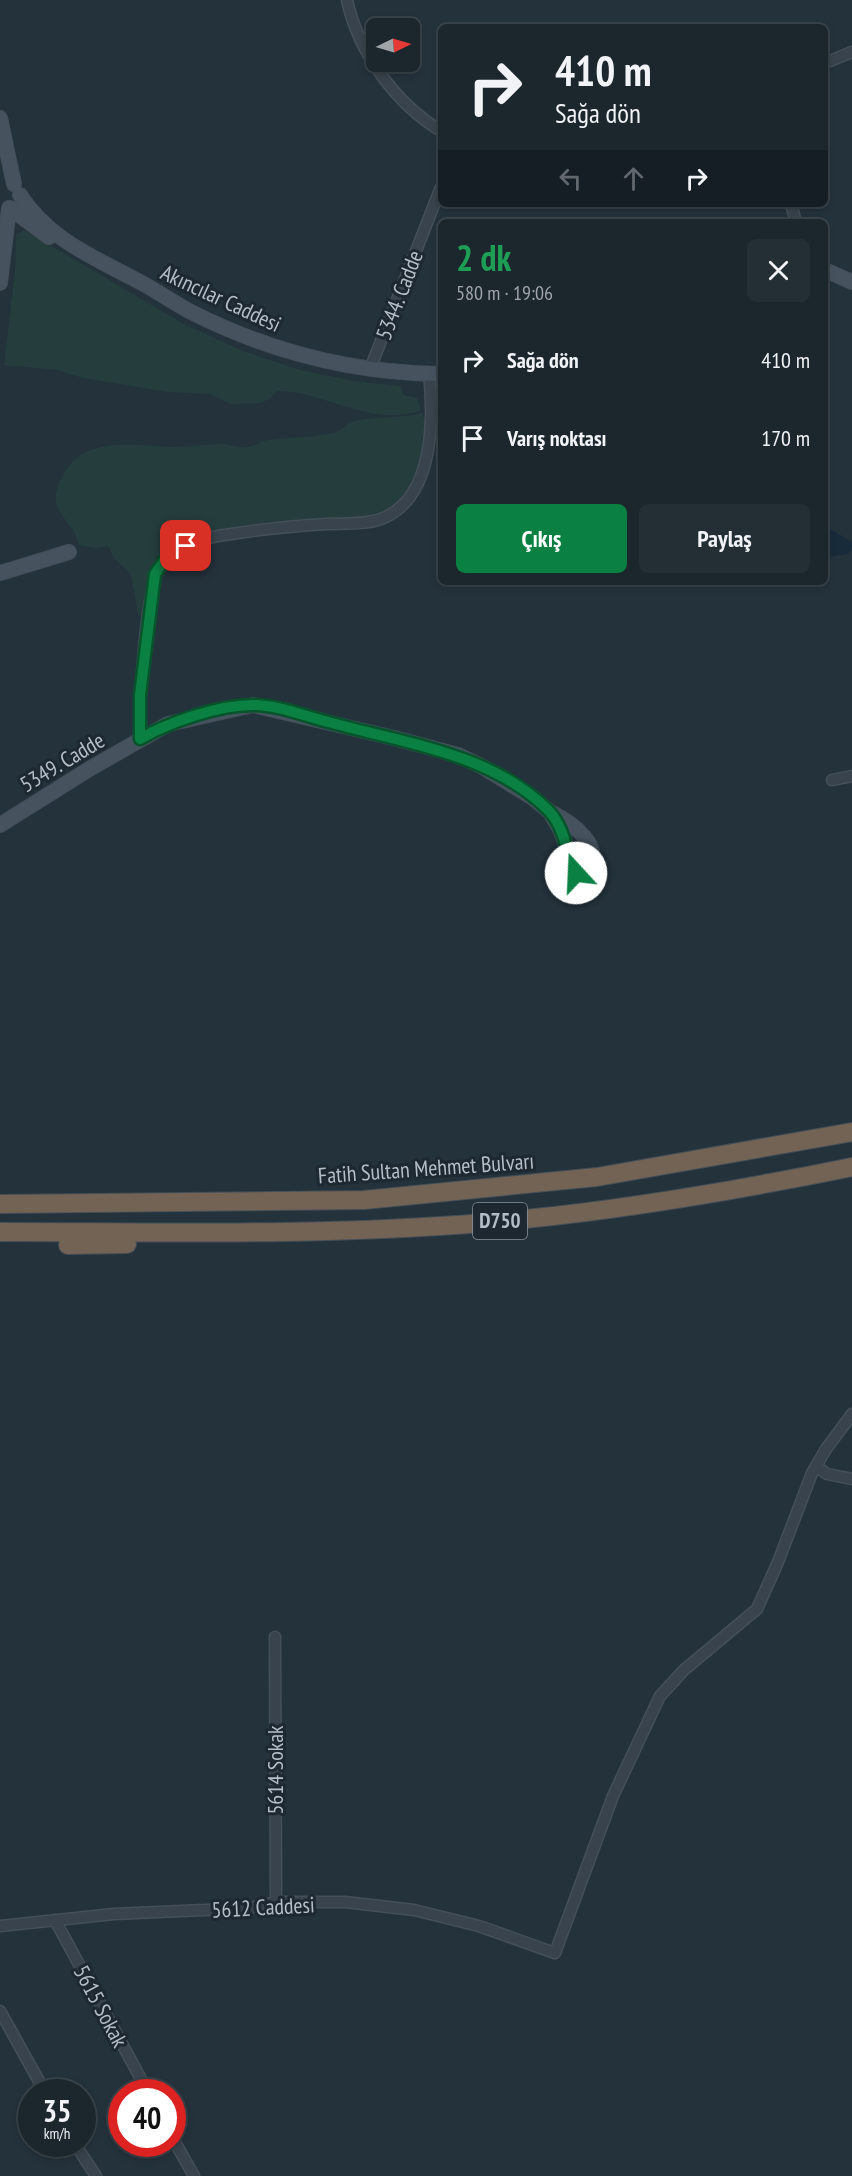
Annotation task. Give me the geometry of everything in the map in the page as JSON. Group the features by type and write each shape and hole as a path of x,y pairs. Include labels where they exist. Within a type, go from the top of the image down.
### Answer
{"highway":[{"name":"Fatih Sultan Mehmet Bulvarı","path":"0,1204 364,1200 597,1178 852,1132"},
{"name":"D750","path":"0,1232 339,1232 526,1220 754,1187 852,1167"},
{"path":"0,1194 153,1193 190,1203"},
{"path":"0,1245 154,1243 190,1232"}],"street":[{"path":"347,0 362,41 386,80 415,113 438,129"},
{"path":"828,62 852,52"},
{"path":"0,118 11,188 17,203 4,208 6,233 0,284"},
{"name":"Akıncılar Caddesi","path":"11,188 33,213 64,242"},
{"name":"5344. Cadde","path":"370,369 438,195"},
{"name":"Akıncılar Caddesi","path":"4,208 47,237 64,242 190,311 248,338 304,356 370,369 435,374"},
{"path":"6,233 18,228 35,228"},
{"path":"828,271 852,282"},
{"path":"140,739 139,715 152,587 160,565 175,551 208,538 270,529 374,521 390,514 407,499 427,456 435,374"},
{"path":"0,573 69,552"},
{"name":"5349. Cadde","path":"0,825 168,724 240,707 267,707 458,755 520,790 550,812"},
{"path":"832,780 852,776"},
{"path":"852,1414 816,1466 827,1474 852,1479"},
{"name":"5612 Caddesi","path":"0,1926 169,1910 226,1910 276,1902 345,1902 414,1910 479,1926 555,1953 613,1796 660,1696 684,1670 757,1609 816,1466"},
{"name":"5614 Sokak","path":"275,1637 276,1902"},
{"name":"5615 Sokak","path":"55,1920 141,2079"},
{"path":"0,2011 38,2079"},
{"path":"84,2157 96,2176"},
{"path":"183,2157 194,2176"}],"green space":[{"path":"24,230 184,324 243,351 300,370 354,381 400,386 404,395 417,398 421,410 403,415 385,415 350,408 314,397 278,391 260,403 231,404 210,394 167,392 83,378 58,370 4,365 15,271 16,235"},
{"path":"422,413 425,431 419,463 405,492 389,509 364,518 272,522 225,528 184,539 170,546 155,562 141,616 138,614 131,574 114,558 108,546 96,548 79,545 57,505 58,485 65,472 75,460 100,447 224,444 247,447 268,440 328,434 341,430 354,421"}],"water":[{"path":"828,528 852,542 852,550 848,554 828,557"}],"route":[{"path":"186,546 166,558 155,574 140,695 140,739 168,724 187,718 253,705 279,709 458,755 481,766 533,798 550,812 561,831 576,873"}]}
